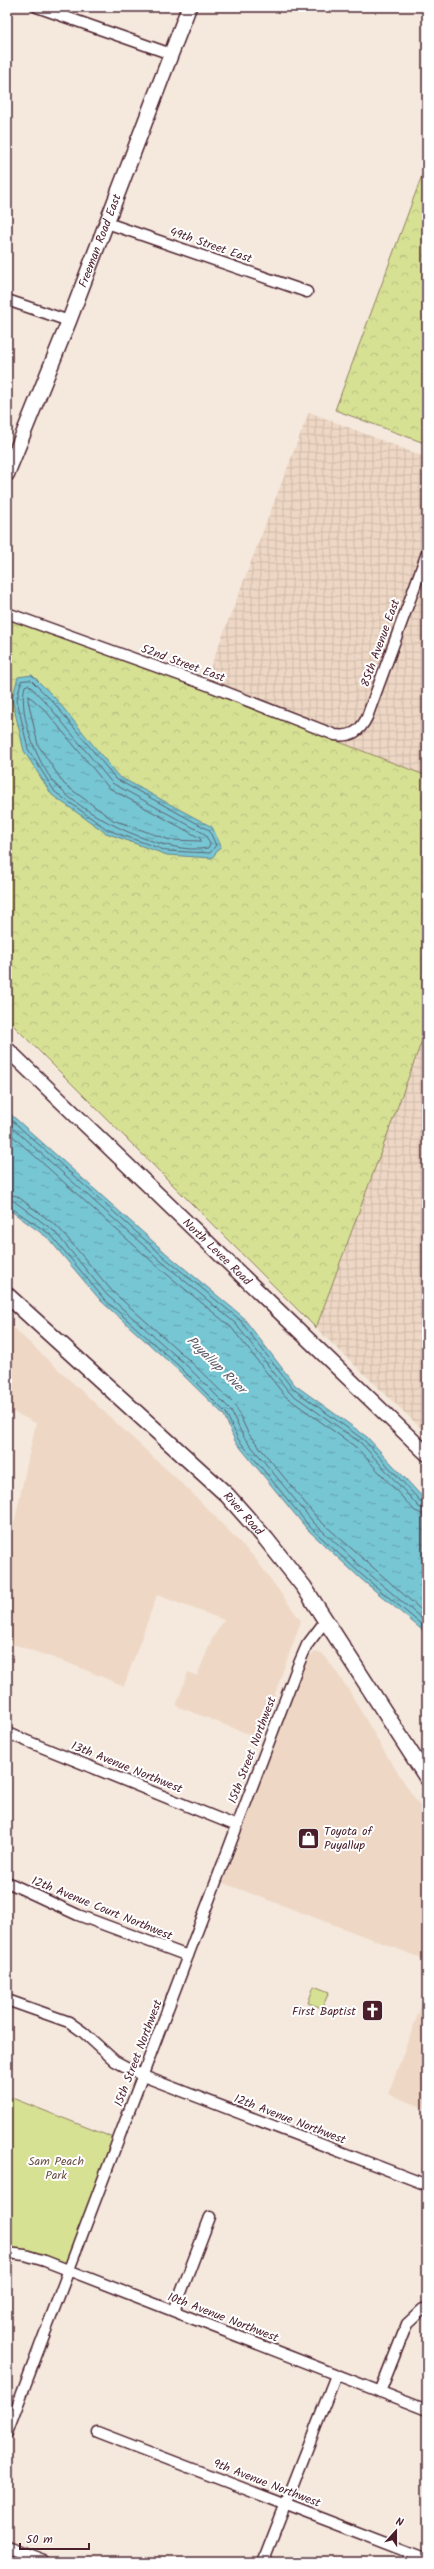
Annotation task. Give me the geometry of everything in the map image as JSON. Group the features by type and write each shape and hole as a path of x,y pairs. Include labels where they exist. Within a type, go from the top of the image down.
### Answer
{"main road":[{"name":"River Road","path":"7,1294 227,1495 285,1562 326,1620 427,1778"}],"street":[{"path":"36,7 171,54"},
{"name":"Freeman Road East","path":"7,474 69,321 189,7"},
{"name":"49th Street East","path":"107,223 307,292"},
{"path":"7,300 69,321"},
{"name":"85th Avenue East","path":"350,736 358,732 367,717 427,553"},
{"name":"52nd Street East","path":"7,613 210,686 335,735 350,736"},
{"name":"North Levee Road","path":"7,1049 352,1385 427,1454"},
{"name":"15th Street Northwest","path":"7,2433 291,1682 306,1645 326,1620"},
{"name":"13th Avenue Northwest","path":"7,1733 237,1826"},
{"name":"12th Avenue Court Northwest","path":"7,1882 78,1915 188,1956"},
{"name":"12th Avenue Northwest","path":"7,2000 69,2022 83,2032 115,2062 143,2076 427,2185"},
{"path":"174,2311 210,2217"},
{"name":"10th Avenue Northwest","path":"7,2253 25,2255 69,2270 427,2410"},
{"path":"380,2392 407,2324 423,2309"},
{"path":"263,2562 287,2504 336,2375"},
{"name":"9th Avenue Northwest","path":"97,2432 427,2559"},
{"path":"7,2547 46,2562"}],"shaded area":[{"path":"309,412 427,458 427,776 202,689"},
{"path":"427,1027 427,1434 316,1328"},
{"path":"7,1322 190,1491 255,1558 301,1621 259,1738 176,1706 188,1672 197,1676 212,1639 224,1620 157,1595 124,1686 71,1664 7,1642 7,1546 13,1528 36,1423 7,1409"},
{"path":"315,1652 321,1653 326,1657 350,1692 385,1753 427,1817 427,1960 223,1883 306,1660"},
{"path":"427,1990 427,2109 388,2094"}],"green space":[{"path":"427,162 427,444 335,410"},
{"path":"7,613 427,776 427,1027 316,1328 7,1019"},
{"path":"314,1986 329,1992 322,2008 308,2003"},
{"name":"Sam Peach Park","path":"7,2096 119,2140 69,2271 7,2253"}],"water":[{"path":"32,675 56,699 118,776 212,827 221,846 212,858 167,855 106,833 52,795 24,751 12,699 18,677"},
{"name":"Puyallup River","path":"7,1111 167,1254 242,1316 295,1385 367,1437 427,1502 427,1634 361,1579 307,1529 235,1441 224,1415 179,1371 101,1301 48,1238 7,1208"}],"place":[{"name":"Toyota of Puyallup","path":"308,1838"},
{"name":"First Baptist","path":"372,2011"}]}
